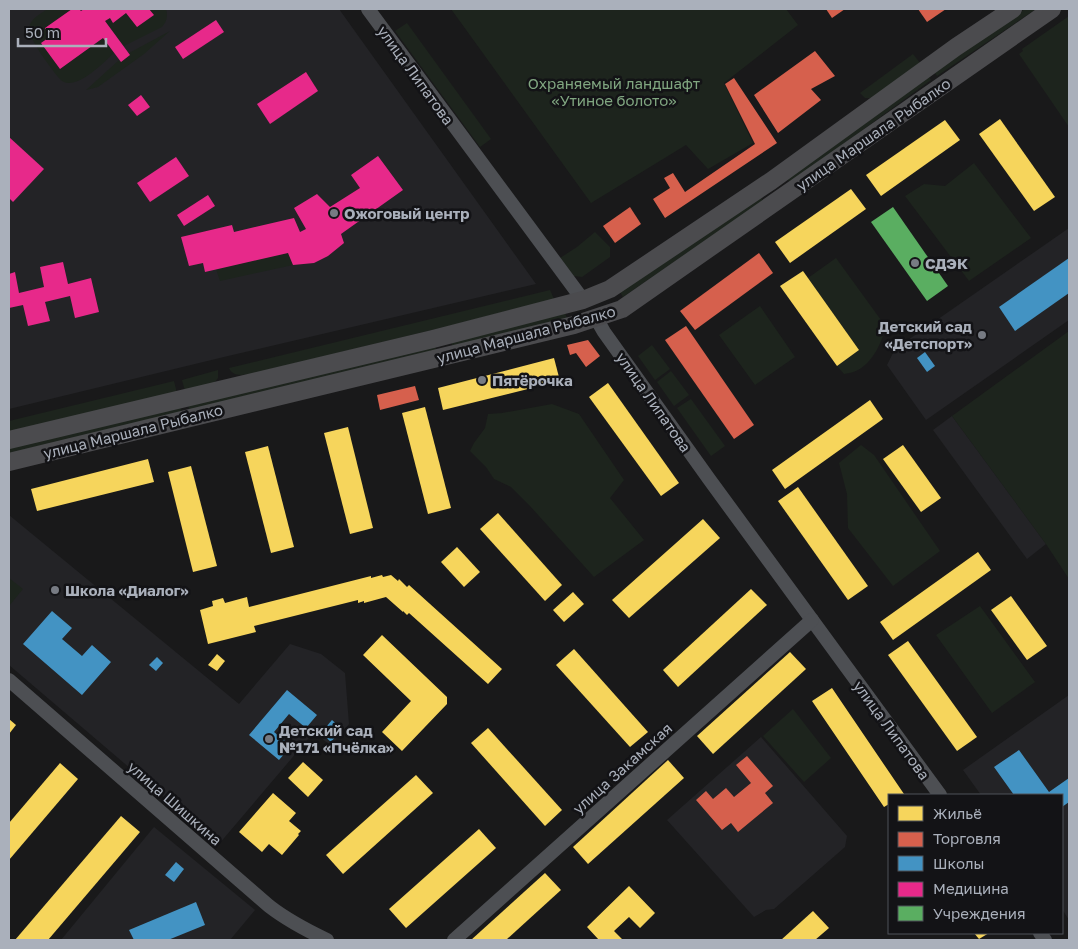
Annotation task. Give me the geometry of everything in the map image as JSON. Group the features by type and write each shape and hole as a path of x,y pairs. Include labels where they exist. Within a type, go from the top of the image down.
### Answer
{"main road":[{"name":"улица Маршала Рыбалко","path":"9,440 433,339 582,300 610,289 771,181 956,47 1013,9"},
{"name":"улица Маршала Рыбалко","path":"9,462 574,325 622,309 1052,9"},
{"path":"771,181 766,188 767,196 775,198 783,196"},
{"name":"улица Липатова","path":"582,300 596,318"},
{"path":"433,339 442,346 438,358"}],"street":[{"name":"улица Липатова","path":"368,9 582,300"},
{"name":"улица Липатова","path":"596,318 706,475 939,794"},
{"name":"улица Закамская","path":"454,940 812,620"},
{"name":"улица Шишкина","path":"9,680 269,906 299,927 327,940"}],"shaded area":[{"path":"9,9 339,9 536,284 9,409"},
{"name":"Детский сад «Детспорт»","path":"1069,228 1069,320 926,420 887,365 895,349"},
{"path":"952,416 1046,544 1027,559 933,430"},
{"name":"Школа «Диалог»","path":"9,515 239,704 290,644 321,654 345,673 349,724 331,746 314,732 219,844 9,665"},
{"path":"1069,695 1069,920 1063,911 1063,794 980,794 963,770"},
{"path":"761,737 847,836 845,847 774,909 766,910 754,917 667,820"},
{"path":"154,827 255,910 230,940 61,940"}],"green space":[{"path":"48,9 72,9 45,28 51,36 41,43 60,69 103,38 114,53 81,80 69,83 62,81 41,54 32,39 29,28 31,22 36,17"},
{"path":"149,9 166,9 167,18 164,25 124,46 105,21 110,18 113,23 126,13 137,27 153,15"},
{"name":"Охраняемый ландшафт «Утиное болото»","path":"451,9 786,9 798,25 724,83 753,143 708,169 686,145 591,203"},
{"path":"1025,9 1036,9 937,76 933,71"},
{"path":"1069,16 1069,127 1019,54 1023,51 1022,49"},
{"path":"407,23 491,139 480,147 395,31"},
{"path":"170,31 144,54 98,87 86,90 119,60 121,62 130,55 129,53"},
{"path":"913,54 920,63 872,98 865,98 860,93"},
{"path":"928,75 931,80 790,183 787,178"},
{"path":"974,163 1031,238 969,281 905,196 924,184 945,186"},
{"path":"760,196 763,201 623,297 620,292"},
{"path":"595,232 610,247 610,257 582,277 574,276 560,258"},
{"path":"288,253 293,265 220,281 216,269"},
{"path":"836,258 886,327 877,350 867,364 860,369 844,374 837,366 859,350 808,278"},
{"path":"550,290 554,299 453,325 251,374 235,374 229,368"},
{"path":"760,306 795,357 755,385 719,335"},
{"path":"565,313 567,318 453,347 451,342"},
{"path":"1069,331 1069,579 1046,544 952,416"},
{"path":"435,345 436,350 189,410 188,404"},
{"path":"652,345 670,369 655,380 638,356"},
{"path":"218,370 218,378 214,383 185,391 182,380"},
{"path":"671,371 689,395 674,406 657,382"},
{"path":"174,381 177,393 9,432 9,421"},
{"path":"691,399 725,446 711,456 677,408"},
{"path":"552,404 579,414 624,480 610,498 644,540 594,577 530,506 511,487 494,479 486,467 470,451 485,428 488,414"},
{"path":"180,407 182,412 9,454 9,448"},
{"path":"861,445 874,455 940,551 893,586 848,528 847,494 839,463"},
{"path":"9,578 23,589 9,606"},
{"path":"980,606 1035,682 992,713 936,635"},
{"path":"793,709 831,758 804,782 763,736"}],"building: Жильё":[{"path":"1000,119 1055,197 1034,211 979,134"},
{"path":"945,120 960,140 881,196 866,175"},
{"path":"851,189 866,209 790,263 775,242"},
{"path":"803,271 859,350 837,366 780,286"},
{"path":"554,358 560,381 443,410 438,388"},
{"path":"608,383 679,483 661,496 589,397"},
{"path":"870,400 883,419 785,489 772,470"},
{"path":"425,407 451,508 428,514 402,413"},
{"path":"348,427 373,528 350,534 324,433"},
{"path":"903,445 941,498 921,512 883,459"},
{"path":"268,446 294,547 271,553 245,452"},
{"path":"148,459 154,482 37,511 31,489"},
{"path":"191,466 217,566 193,572 168,472"},
{"path":"798,487 868,586 848,600 778,501"},
{"path":"498,513 562,585 545,601 480,529"},
{"path":"703,519 720,538 629,618 612,600"},
{"path":"457,547 480,572 464,587 441,562"},
{"path":"978,552 991,570 893,640 880,622"},
{"path":"382,575 383,577 391,575 398,581 399,579 407,587 409,585 502,669 488,684 409,613 407,615 386,597 364,603 364,601 358,603 358,600 254,626 256,632 208,644 200,610 213,606 212,601 223,598 225,603 247,597 249,607 371,576 371,578"},
{"path":"751,589 767,605 678,687 663,670"},
{"path":"573,592 584,604 564,622 553,610"},
{"path":"1011,596 1047,646 1027,660 991,610"},
{"path":"382,635 447,697 447,704 402,751 382,732 411,701 363,655"},
{"path":"908,641 977,737 957,751 888,655"},
{"path":"574,649 648,732 630,747 556,665"},
{"path":"790,652 806,669 713,754 697,736"},
{"path":"217,654 225,661 217,671 208,665"},
{"path":"832,688 904,794 888,794 888,805 884,807 812,701"},
{"path":"9,719 16,725 9,734"},
{"path":"488,728 562,810 545,826 471,743"},
{"path":"668,760 684,778 588,864 573,847"},
{"path":"303,762 323,780 308,797 288,778"},
{"path":"60,763 78,779 9,860 9,823"},
{"path":"416,775 433,793 343,874 326,855"},
{"path":"273,793 296,813 289,821 301,831 282,855 269,844 262,852 239,832"},
{"path":"121,816 140,832 48,940 15,940"},
{"path":"479,829 496,848 406,928 389,909"},
{"path":"545,873 561,890 506,940 471,940"},
{"path":"629,886 655,913 640,928 629,917 614,931 623,940 599,940 587,927"},
{"path":"813,911 829,928 815,940 781,940"},
{"path":"975,934 987,934 979,939"}],"building: Торговля":[{"path":"826,9 845,9 832,18"},
{"path":"918,9 946,9 927,22"},
{"path":"815,51 835,76 811,89 821,100 778,133 754,95"},
{"path":"734,78 777,143 665,218 653,199 670,188 664,178 673,173 685,192 755,144 725,84"},
{"path":"630,207 641,224 615,243 603,226"},
{"path":"759,253 773,273 695,330 680,311"},
{"path":"686,326 754,425 734,439 665,340"},
{"path":"588,340 600,356 586,367 576,353 570,355 567,345"},
{"path":"415,386 419,400 380,410 377,395"},
{"path":"747,756 773,786 765,793 773,803 738,832 731,823 722,830 696,800 706,791 713,799 726,788 734,797 751,783 736,765"}],"building: Школы":[{"path":"1069,258 1069,293 1015,331 999,307"},
{"path":"925,352 935,366 927,372 917,358"},
{"path":"52,611 72,628 62,639 82,656 92,645 111,662 82,695 23,644"},
{"path":"157,657 163,663 156,671 149,665"},
{"path":"287,690 317,715 306,728 289,714 274,732 291,746 279,760 249,735"},
{"path":"332,720 342,729 331,742 321,733"},
{"path":"1019,750 1049,792 1069,778 1069,802 1063,806 1063,794 1013,794 994,767"},
{"path":"176,862 184,869 174,882 165,875"},
{"path":"196,902 205,925 168,940 134,940 129,930"}],"building: Медицина":[{"path":"72,9 79,9 81,11 84,9 149,9 154,15 137,27 126,13 113,23 110,18 105,21 130,55 121,62 103,38 60,69 41,43 51,36 45,28"},
{"path":"216,20 224,32 183,59 175,47"},
{"path":"306,72 318,91 270,124 257,104"},
{"path":"141,95 150,107 137,116 128,105"},
{"path":"9,137 44,169 13,202 9,198"},
{"name":"Ожоговый центр","path":"378,156 403,190 341,234 344,243 328,256 314,263 293,265 288,253 205,272 203,263 189,266 181,237 232,225 234,232 294,218 300,232 306,229 294,208 317,194 330,207 360,188 351,175"},
{"path":"176,157 189,176 150,202 137,183"},
{"path":"208,195 215,206 184,226 177,215"},
{"path":"63,262 68,284 91,278 99,312 75,318 70,296 45,302 50,321 28,326 23,305 9,308 9,274 15,272 19,293 44,287 40,267"}],"building: Учреждения":[{"path":"893,207 948,286 927,301 871,222"}],"place":[{"name":"Ожоговый центр","path":"334,213"},
{"name":"СДЭК","path":"915,263"},
{"name":"Детский сад «Детспорт»","path":"982,335"},
{"name":"Пятёрочка","path":"482,380"},
{"name":"Школа «Диалог»","path":"55,590"},
{"name":"Детский сад №171 «Пчёлка»","path":"269,739"}]}
